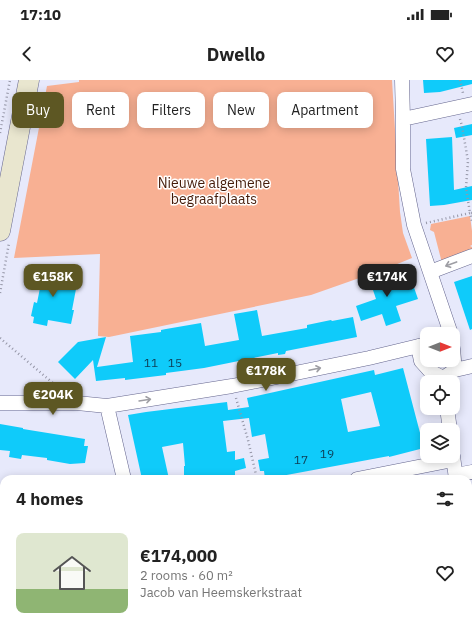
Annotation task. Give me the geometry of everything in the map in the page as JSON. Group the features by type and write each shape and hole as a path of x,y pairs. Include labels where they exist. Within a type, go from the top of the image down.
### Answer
{"street":[{"path":"0,231 6,166 29,80"},
{"path":"402,80 403,169 414,226 449,327"},
{"path":"403,119 472,104"},
{"path":"430,272 472,256"},
{"path":"0,403 77,403 107,406 232,386 369,358 420,345"},
{"path":"452,375 472,366"},
{"path":"426,367 430,371 441,375"},
{"path":"107,406 123,475"},
{"path":"375,475 430,463"},
{"path":"454,463 456,475"},
{"path":"462,475 472,472"}],"path":[{"path":"0,132 10,80"},
{"path":"457,108 462,126 468,161 466,188 472,221"},
{"path":"414,226 471,213"},
{"path":"0,338 77,403"},
{"path":"232,386 248,440 256,475"}],"green space":[{"name":"Nieuwe algemene begraafplaats","path":"79,80 392,80 400,212 403,233 412,258 311,295 109,337 98,336 100,254 14,258 39,128 64,128 64,92 46,92 47,86 79,82"},
{"path":"470,216 472,245 470,246 472,247 472,252 442,263 434,232 430,230 431,224"}],"building":[{"path":"423,80 472,80 472,84 440,92 424,93"},
{"path":"472,124 472,135 456,138 454,128"},
{"path":"452,137 454,190 472,186 472,200 430,206 426,139"},
{"path":"45,264 59,267 58,272 66,274 63,287 76,289 71,324 48,320 47,326 33,323 34,317 31,316 34,302 37,303 41,283 37,283 40,269 44,270"},
{"path":"383,270 388,284 410,276 418,299 396,306 401,321 386,326 382,314 361,321 356,306 376,299 368,275"},
{"path":"472,276 472,329 470,330 454,282"},
{"path":"257,310 262,336 307,328 307,325 353,317 357,337 286,351 285,354 278,355 278,353 204,368 166,373 166,375 125,380 125,378 96,381 93,360 75,379 58,362 78,342 106,337 97,367 133,362 130,336 161,332 161,330 201,323 205,346 239,340 234,314"},
{"path":"403,368 420,433 420,449 389,457 287,475 264,475 264,471 260,471 258,460 269,458 265,434 252,437 249,418 223,421 227,452 235,451 235,460 244,458 246,468 235,471 235,475 184,475 185,466 183,443 162,447 168,475 141,475 128,415 227,402 228,410 249,407 247,398 374,370 375,375","holes":["371,392 380,426 348,432 341,399"]},
{"path":"0,424 85,439 84,446 88,446 85,463 70,464 47,460 47,458 22,455 21,459 9,457 10,451 0,450"}]}
